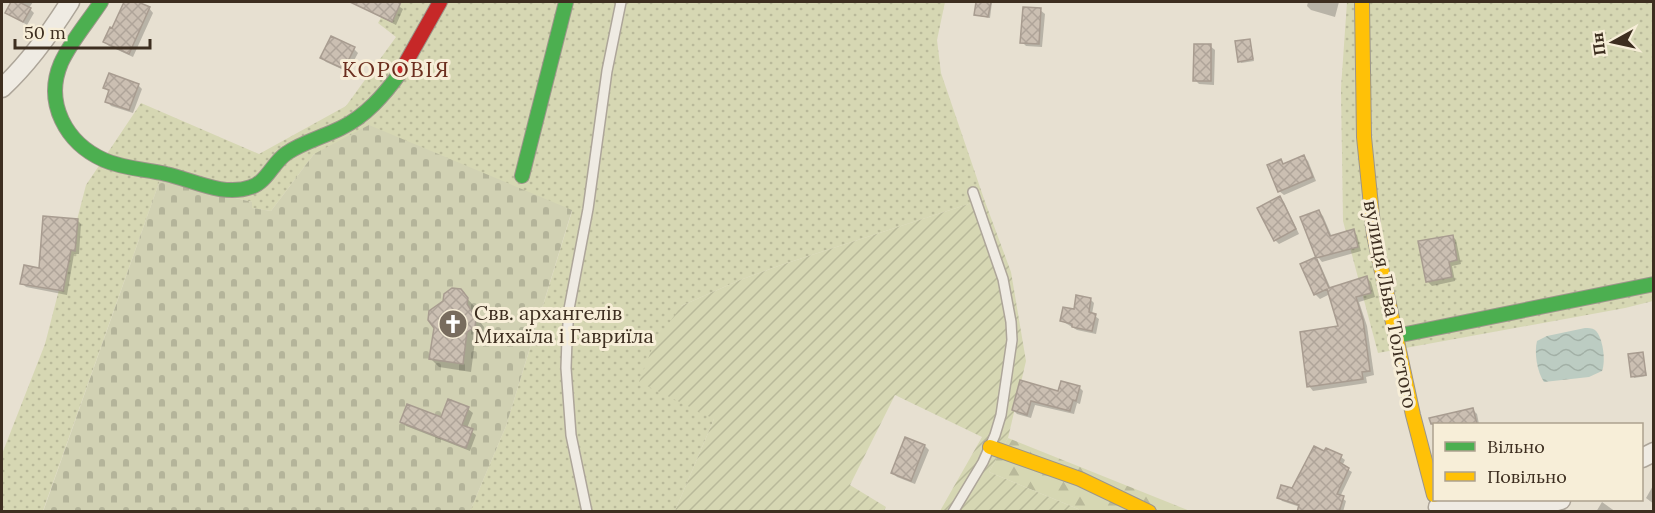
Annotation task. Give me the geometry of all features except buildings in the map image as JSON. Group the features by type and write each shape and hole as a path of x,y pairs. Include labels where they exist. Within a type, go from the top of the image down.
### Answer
{"street":[{"path":"2,88 31,56 70,2"},
{"path":"101,2 65,56 54,85 53,98 57,114 72,138 86,150 119,165 172,174 226,190 239,190 252,186 262,180 285,154 351,122 366,111 399,74 440,2"},
{"path":"522,176 566,2"},
{"name":"вулиця Льва Толстого","path":"1362,2 1367,181 1374,235 1413,415 1433,488"},
{"path":"1396,336 1653,284"},
{"path":"990,447 1080,479 1149,512"},
{"path":"1437,503 1528,507 1556,501"}],"lane":[{"path":"587,512 571,435 566,368 569,309 588,209 605,82 621,2"},
{"path":"953,512 990,447 999,425 1012,340 1011,322 997,257 973,192"}],"green space":[{"path":"390,2 945,2 937,40 941,73 984,199 781,265 681,306 714,419 675,511 470,511 506,426 572,211 314,154 271,211 251,208 252,202 160,180 43,511 2,511 2,454 45,344 86,185 141,103 259,154 346,106 396,37 378,23"},
{"path":"1347,2 1653,2 1653,301 1378,353 1343,221 1341,88"},
{"path":"369,125 572,210 506,426 470,511 43,512 160,180 252,202 252,208 271,211 314,154"},
{"path":"984,199 1011,272 1026,361 1008,438 989,472 1083,511 940,511 982,437 895,395 850,485 886,507 884,511 675,511 714,419 639,382 653,346 681,306 781,265"},
{"path":"1008,438 1190,511 1083,511 989,472"}],"water":[{"path":"1585,328 1595,330 1602,343 1604,355 1602,371 1589,377 1544,382 1537,362 1537,341 1547,336"}],"traffic: fast":[{"path":"101,2 65,55 56,78 57,107 69,132 91,153 104,160 219,189 240,190 257,184 287,153 359,117 381,97 400,73"},
{"path":"522,176 566,2"},
{"path":"1396,336 1654,284"}],"traffic: slow":[{"path":"1362,2 1364,137 1374,235 1413,415 1433,491"},
{"path":"990,447 1080,479 1149,512"}],"traffic: jam":[{"path":"400,73 440,2"}],"place":[{"name":"Свв. архангелів Михаїла і Гавриїла","path":"453,324"}],"district":[{"name":"КОРОВІЯ","path":"396,69"}]}
